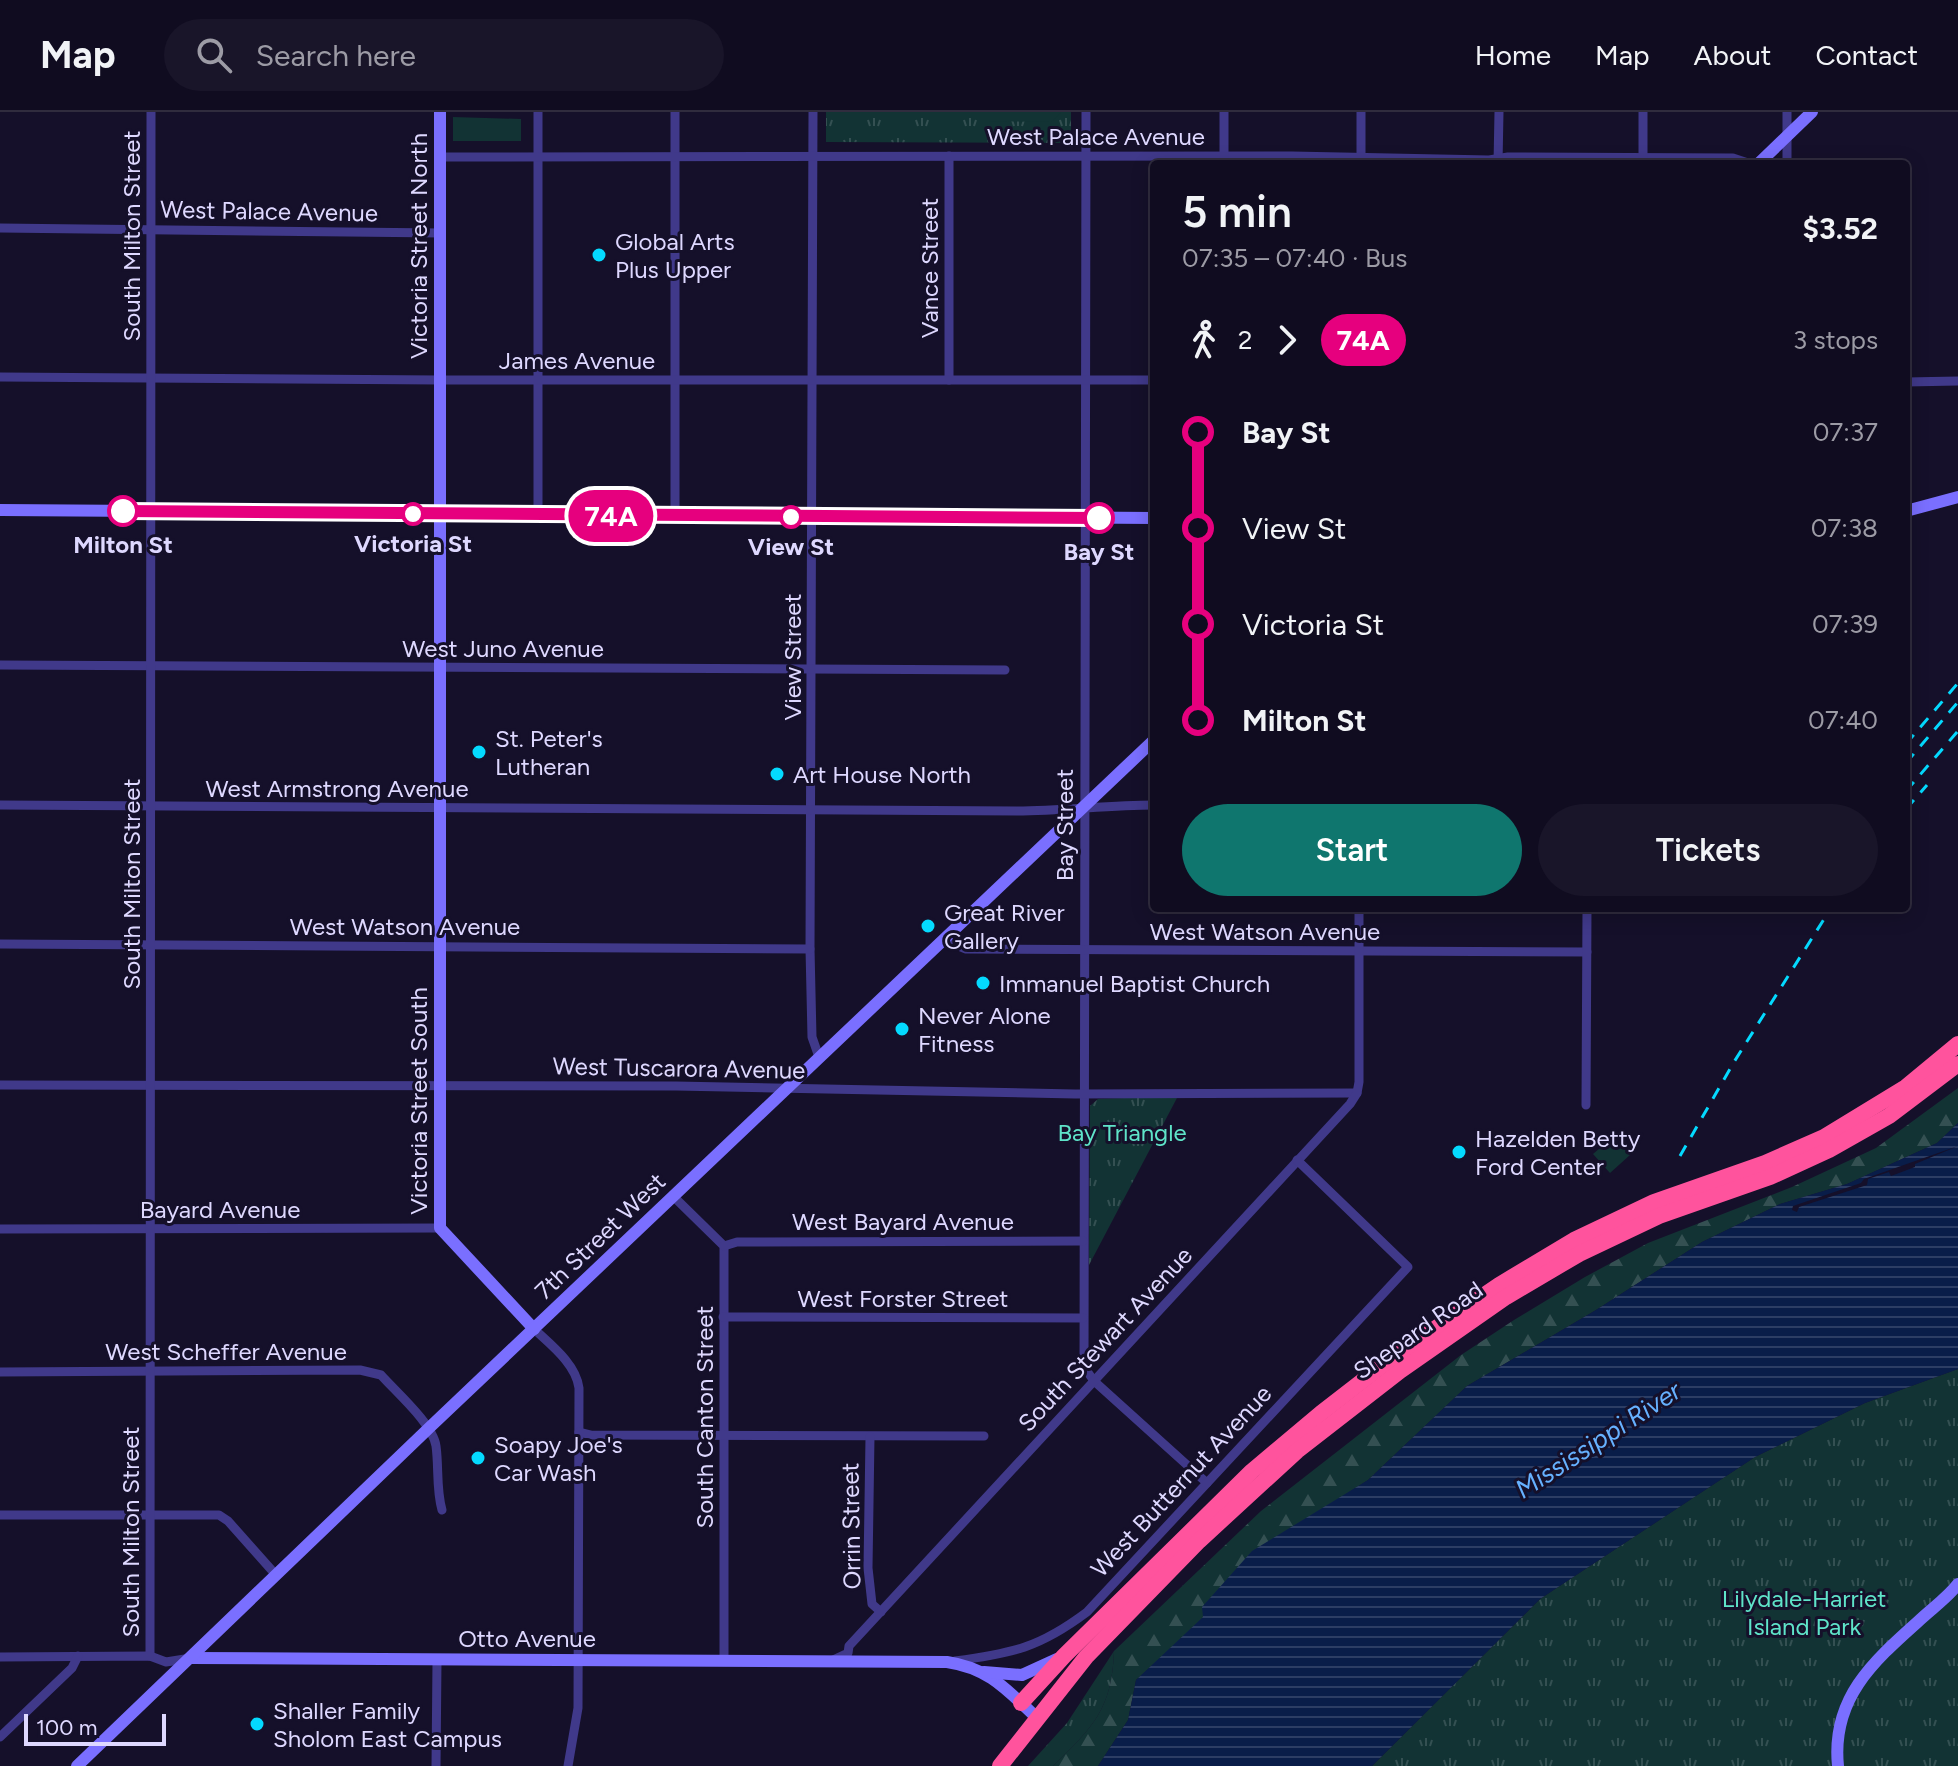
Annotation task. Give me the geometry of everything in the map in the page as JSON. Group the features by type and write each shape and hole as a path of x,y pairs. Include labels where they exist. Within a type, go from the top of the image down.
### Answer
{"highway":[{"name":"Shepard Road","path":"1021,1703 1220,1501 1279,1447 1356,1385 1535,1262 1654,1202 1765,1163 1824,1137 1906,1087 1958,1044"},
{"name":"Shepard Road","path":"1000,1766 1108,1633 1230,1511 1330,1424 1400,1371 1506,1297 1579,1254 1659,1216 1770,1177 1829,1150 1889,1116 1958,1064"}],"street":[{"name":"South Milton Street","path":"150,1656 151,112"},
{"name":"Victoria Street North","path":"440,112 440,380"},
{"path":"538,112 538,515"},
{"path":"675,112 675,517"},
{"name":"View Street","path":"813,112 810,949 812,1037 819,1057"},
{"name":"Bay Street","path":"1086,112 1083,1318 1084,1367 1094,1381"},
{"path":"1224,112 1224,160"},
{"path":"1361,112 1361,160"},
{"path":"1498,160 1499,112"},
{"path":"1643,112 1643,160"},
{"path":"1787,112 1787,160"},
{"path":"1762,160 1812,112"},
{"name":"Vance Street","path":"949,156 949,380"},
{"name":"West Palace Avenue","path":"440,157 1085,156 1224,160"},
{"name":"West Palace Avenue","path":"1673,160 1739,160"},
{"name":"West Palace Avenue","path":"0,228 441,233"},
{"name":"James Avenue","path":"0,377 1150,380"},
{"name":"Victoria Street South","path":"440,380 440,1228 567,1363 578,1382 578,1708 568,1766"},
{"path":"1910,382 1958,381"},
{"path":"1910,510 1958,497"},
{"path":"0,510 1150,518"},
{"name":"West Juno Avenue","path":"0,665 1005,670"},
{"name":"7th Street West","path":"77,1766 1150,744"},
{"name":"West Armstrong Avenue","path":"0,805 1045,811 1150,805"},
{"path":"1357,1093 1359,912"},
{"path":"1586,1105 1587,912"},
{"name":"West Watson Avenue","path":"944,940 966,949 1587,952"},
{"name":"West Watson Avenue","path":"0,944 810,949"},
{"name":"West Tuscarora Avenue","path":"0,1085 787,1088 1085,1094 1357,1093"},
{"name":"South Stewart Avenue","path":"833,1660 848,1653 849,1646 1357,1093"},
{"name":"West Butternut Avenue","path":"947,1662 1016,1650 1045,1640 1087,1612 1408,1267 1297,1160"},
{"path":"673,1196 724,1246"},
{"name":"Bayard Avenue","path":"0,1229 440,1228"},
{"name":"West Bayard Avenue","path":"724,1246 737,1242 1083,1241"},
{"name":"South Canton Street","path":"724,1246 724,1660"},
{"name":"West Forster Street","path":"723,1317 1083,1318"},
{"name":"West Scheffer Avenue","path":"0,1372 360,1370 381,1375 429,1428"},
{"path":"1094,1381 1207,1483"},
{"path":"429,1428 436,1443 437,1493 442,1510"},
{"path":"579,1432 591,1435 984,1436"},
{"name":"Orrin Street","path":"870,1437 868,1568 872,1604 881,1612"},
{"path":"0,1515 219,1515 276,1575"},
{"path":"1838,1766 1836,1749 1842,1715 1854,1688 1875,1661 1956,1589"},
{"path":"0,1737 72,1668 78,1656"},
{"name":"Otto Avenue","path":"0,1657 150,1656 166,1662 191,1658 947,1662 971,1666 984,1672 1037,1718"},
{"path":"984,1672 1014,1676 1030,1674 1064,1656"},
{"path":"436,1766 437,1661"}],"green space":[{"path":"826,112 1071,112 1071,143 826,142"},
{"path":"987,112 1061,113 1051,122 987,121"},
{"path":"453,117 521,119 521,141 453,141"},
{"path":"1958,1088 1958,1123 1937,1143 1847,1184 1780,1204 1702,1242 1596,1310 1467,1386 1368,1480 1329,1505 1136,1680 1128,1720 1098,1766 1053,1766 1098,1716 1109,1688 1114,1651 1261,1511 1461,1355 1585,1277 1648,1243 1792,1187 1876,1148"},
{"name":"Bay Triangle","path":"1178,1096 1089,1265 1090,1106 1098,1099"},
{"path":"1613,1137 1630,1155 1610,1173 1593,1154"},
{"name":"Lilydale-Harriet Island Park","path":"1958,1369 1958,1766 1372,1766 1540,1599 1755,1457 1865,1403"},
{"path":"1114,1651 1109,1688 1098,1716 1053,1766 1028,1766 1067,1723"}],"water":[{"name":"Mississippi River","path":"1958,1123 1958,1369 1865,1403 1755,1457 1540,1599 1372,1766 1098,1766 1128,1720 1136,1680 1203,1617 1202,1607 1252,1551 1368,1480 1467,1386 1596,1310 1702,1242 1780,1204 1847,1184 1937,1143"}],"pier":[{"path":"1958,1146 1915,1164 1915,1167 1891,1176 1889,1172 1868,1179 1867,1185 1799,1207 1797,1212 1792,1210 1793,1206"}],"railway":[{"path":"1910,739 1958,683"},
{"path":"1910,758 1958,702"},
{"path":"1910,786 1958,731"},
{"path":"1910,804 1927,785"},
{"path":"1680,1156 1734,1062 1828,912"}],"bus line":[{"name":"74A","path":"123,511 1099,518"}],"place":[{"name":"Global Arts Plus Upper","path":"599,255"},
{"name":"Milton St","path":"123,511"},
{"name":"Victoria St","path":"413,514"},
{"name":"View St","path":"791,517"},
{"name":"Bay St","path":"1099,518"},
{"name":"St. Peter's Lutheran","path":"479,752"},
{"name":"Art House North","path":"777,774"},
{"name":"Great River Gallery","path":"928,926"},
{"name":"Immanuel Baptist Church","path":"983,983"},
{"name":"Never Alone Fitness","path":"902,1029"},
{"name":"Hazelden Betty Ford Center","path":"1459,1152"},
{"name":"Soapy Joe's Car Wash","path":"478,1458"},
{"name":"Shaller Family Sholom East Campus","path":"257,1724"}]}
